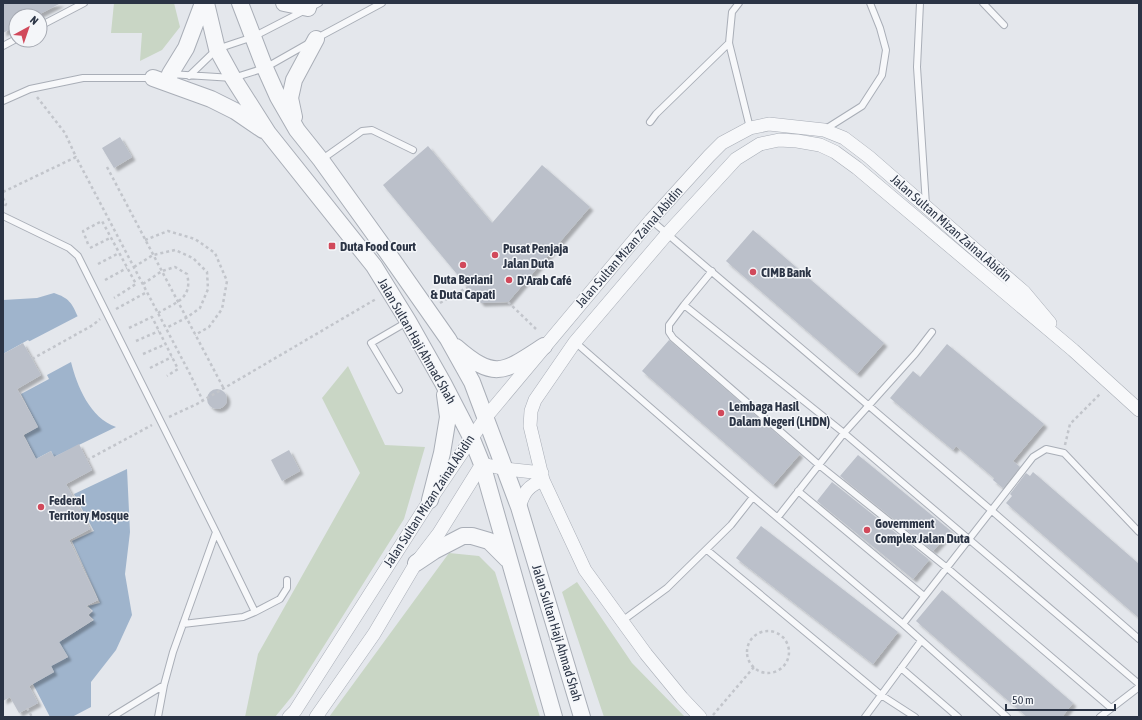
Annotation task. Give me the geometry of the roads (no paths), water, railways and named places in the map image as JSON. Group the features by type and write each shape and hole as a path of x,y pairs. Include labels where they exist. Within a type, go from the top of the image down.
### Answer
{"street":[{"name":"Jalan Sultan Haji Ahmad Shah","path":"204,3 217,49 233,78 268,133 374,266 408,321 471,437 482,464 508,560 554,717"},
{"path":"170,74 186,48 204,3"},
{"name":"Jalan Sultan Haji Ahmad Shah","path":"240,3 278,97 297,130 321,160 448,339 472,382 506,469 519,507 582,717"},
{"path":"284,3 313,6"},
{"path":"297,130 290,98 294,80 316,39"},
{"path":"153,78 210,99 235,111 268,133"},
{"name":"Jalan Sultan Mizan Zainal Abidin","path":"289,717 295,711 430,500 471,437 486,417 651,220 709,156 722,143 750,128 769,124 824,130 844,138 869,157 1024,292 1073,350"},
{"name":"Jalan Sultan Mizan Zainal Abidin","path":"700,717 646,654 585,570 542,477 530,426 535,400 575,342 667,234 736,159 760,144 779,140 820,145 835,152 857,168 1073,350 1139,410"},
{"path":"448,339 475,362 486,367 500,370 510,367 544,346"},
{"path":"430,500 442,453 448,417 443,383"},
{"name":"Jalan Sultan Mizan Zainal Abidin","path":"316,717 374,634 416,563 439,532 482,464 542,477"},
{"path":"519,507 522,497 527,489 542,477"},
{"path":"416,563 434,551 463,536 472,536 489,541 508,560"}],"lane":[{"path":"48,22 84,3"},
{"path":"3,101 30,89 83,78 153,78 170,74 233,78 265,68 382,3"},
{"path":"739,3 732,12 729,43 750,128"},
{"path":"824,130 862,106 882,75 886,50 880,28 870,3"},
{"path":"920,3 917,67 926,208"},
{"path":"983,3 1004,25"},
{"path":"189,76 217,49 253,37 313,6"},
{"path":"650,122 656,114 729,43"},
{"path":"321,160 362,131 372,130 413,150"},
{"path":"3,216 69,248 78,256 255,612"},
{"path":"651,220 991,510 1139,639"},
{"path":"712,272 669,325 669,332 673,338 819,465 946,567 1111,708"},
{"path":"684,305 844,433 1139,686 1100,717"},
{"path":"399,390 371,343 408,321"},
{"path":"778,517 844,433 915,354 932,332"},
{"path":"575,342 753,497 903,624 1007,717"},
{"path":"903,624 1033,457 1046,449 1064,453 1139,532"},
{"path":"798,491 924,596"},
{"path":"622,621 667,588 731,525 753,497"},
{"path":"158,717 164,685 173,652 216,532"},
{"path":"707,550 881,695 915,717"},
{"path":"183,624 243,617 255,612 280,599 287,588 287,580"},
{"path":"865,717 921,641"},
{"path":"901,668 958,717"},
{"path":"116,716 164,685"}],"water":[{"path":"54,293 67,299 74,308 78,317 30,342 28,340 3,354 3,300 37,298"},
{"path":"71,362 81,391 92,409 107,423 116,427 54,457 51,451 36,459 24,435 38,427 21,394 49,379 47,375"},
{"path":"127,469 130,532 125,574 132,615 116,650 91,682 91,707 72,717 50,717 33,684 54,672 51,666 68,657 59,642 94,620 89,615 93,611 88,606 100,603 72,541 94,531 74,494"}],"place":[{"name":"Duta Food Court","path":"332,246"},
{"name":"Pusat Penjaja Jalan Duta","path":"495,255"},
{"name":"Duta Beriani & Duta Capati","path":"463,265"},
{"name":"CIMB Bank","path":"753,272"},
{"name":"D'Arab Café","path":"509,280"},
{"name":"Lembaga Hasil Dalam Negeri (LHDN)","path":"721,413"},
{"name":"Federal Territory Mosque","path":"41,507"},
{"name":"Government Complex Jalan Duta","path":"867,530"}]}
